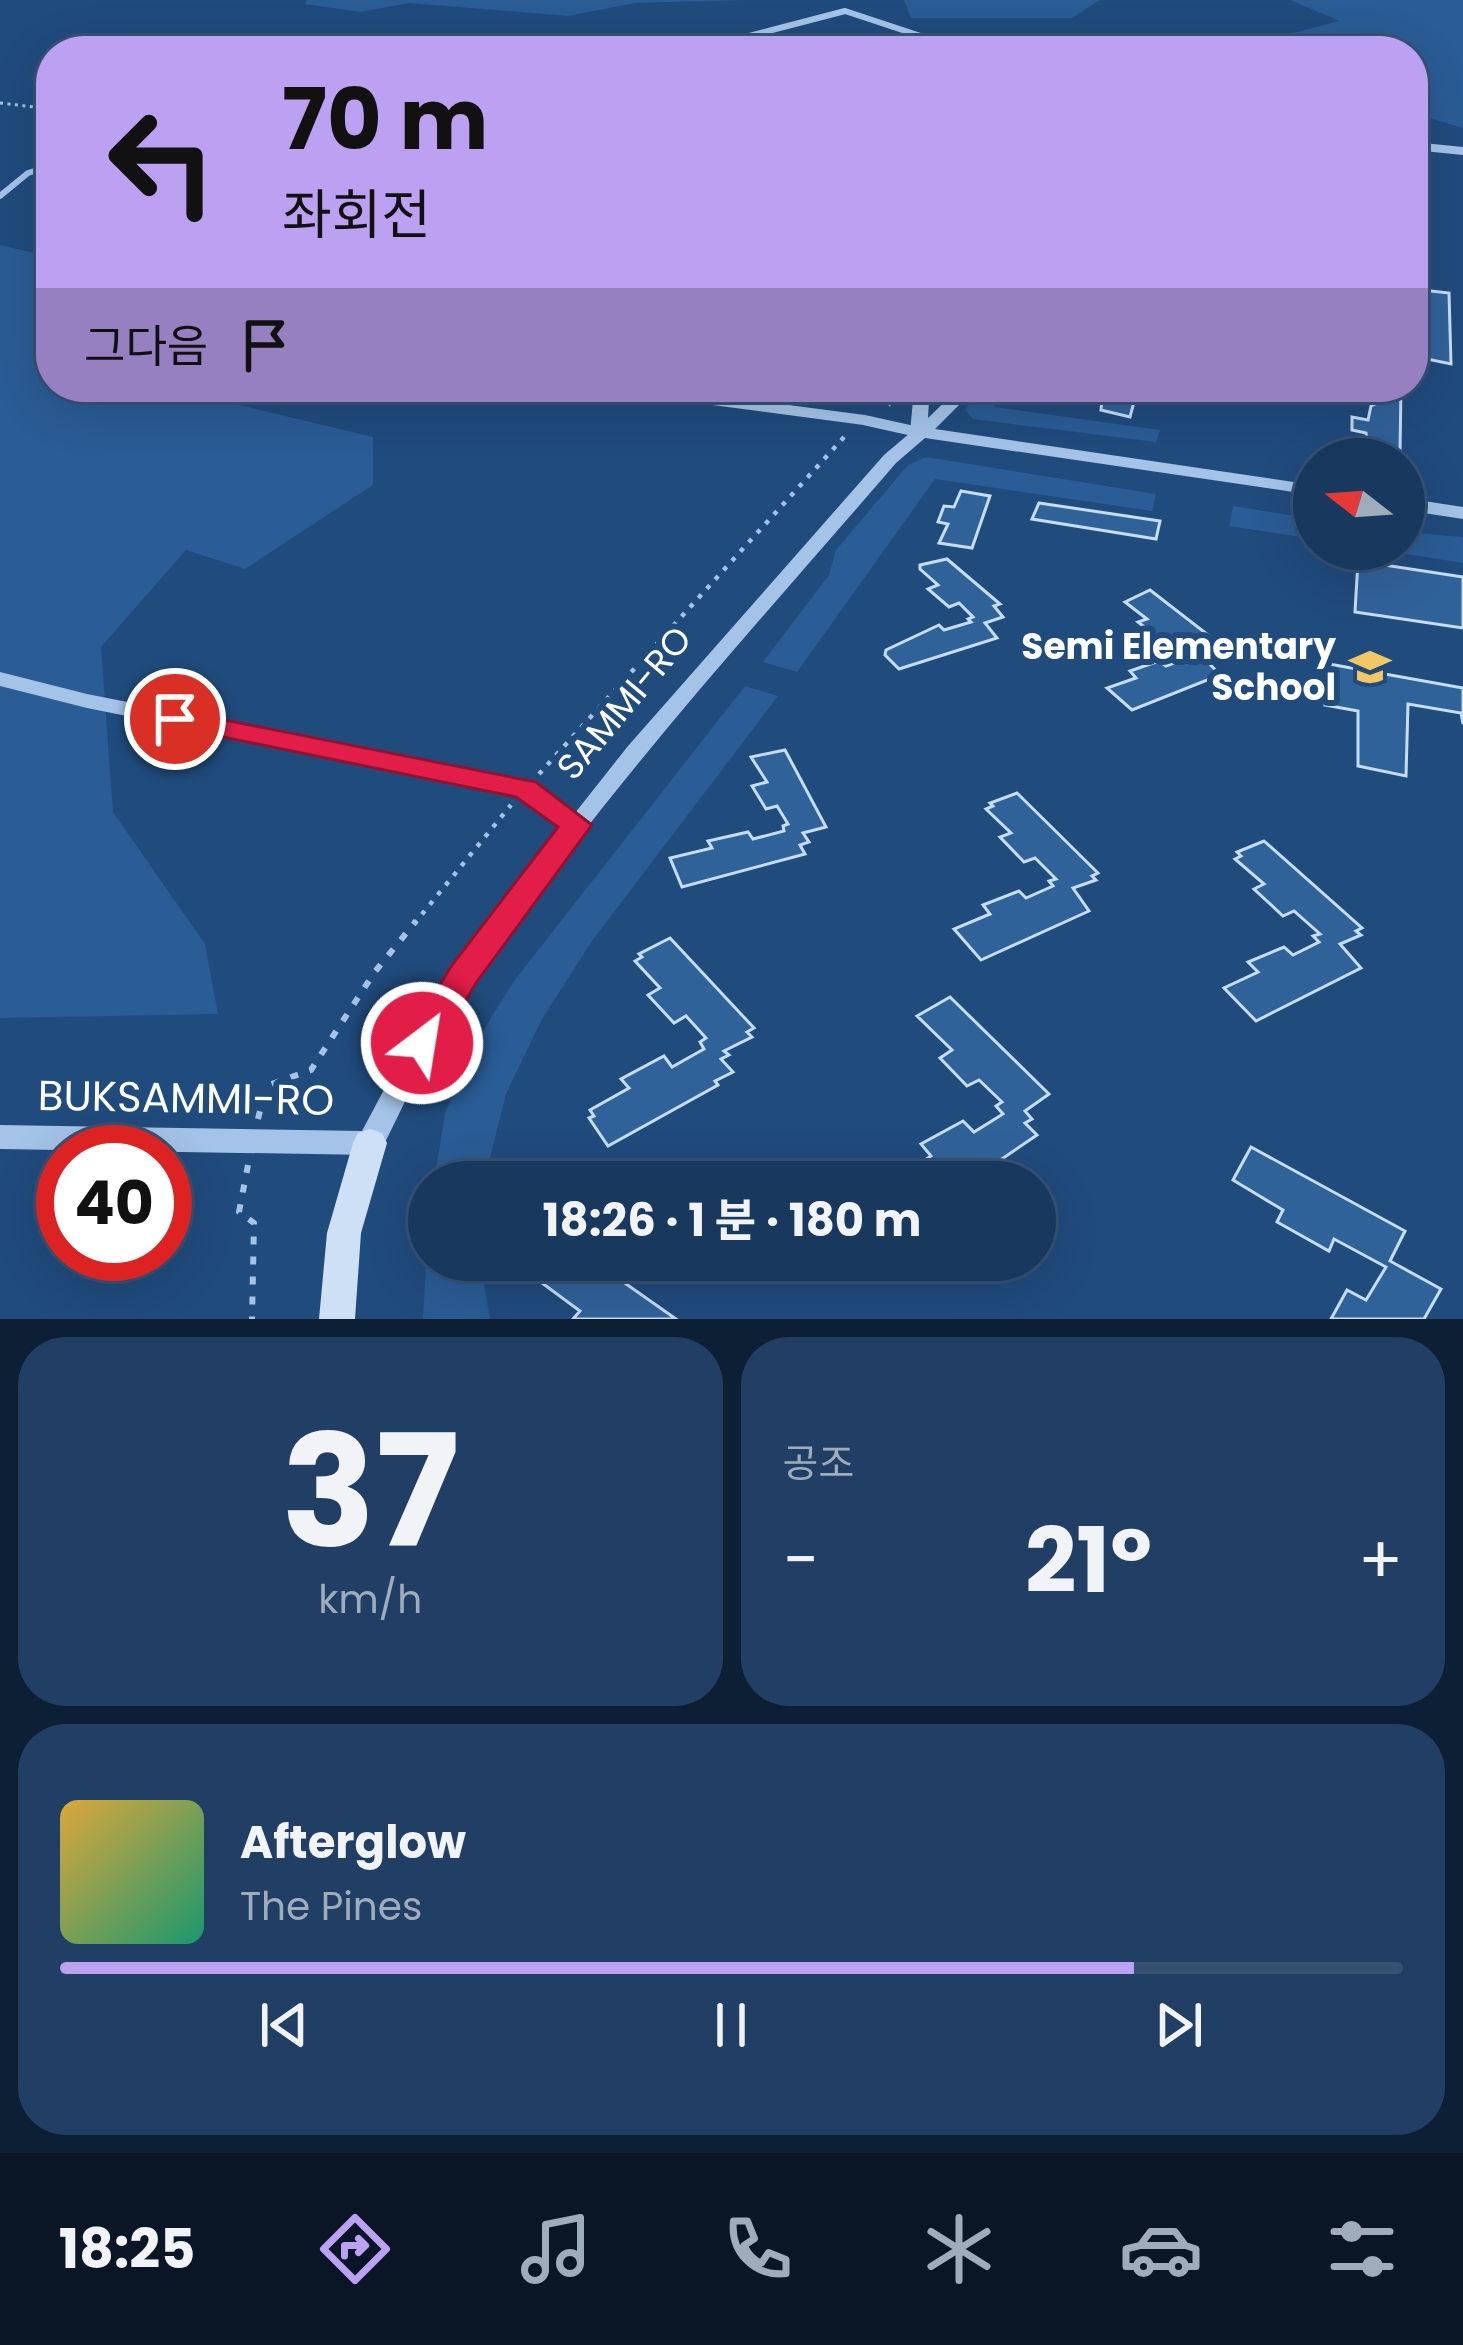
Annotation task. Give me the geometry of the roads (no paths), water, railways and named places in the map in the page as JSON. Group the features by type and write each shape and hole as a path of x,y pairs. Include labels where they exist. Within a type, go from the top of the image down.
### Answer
{"main road":[{"name":"SAMMI-RO","path":"337,1319 344,1233 370,1143"}],"street":[{"path":"744,36 832,11 928,36"},
{"path":"1428,144 1463,147"},
{"path":"724,402 1293,487"},
{"name":"SAMMI-RO","path":"918,432 922,402"},
{"name":"SAMMI-RO","path":"370,1143 464,974 576,825 890,458 957,402"},
{"path":"1425,507 1463,513"},
{"path":"0,679 87,701 525,789 576,825"},
{"name":"BUKSAMMI-RO","path":"0,1137 370,1143"}],"lane":[{"path":"0,196 36,171"}],"place":[{"name":"Semi Elementary School","path":"1370,667"}]}
